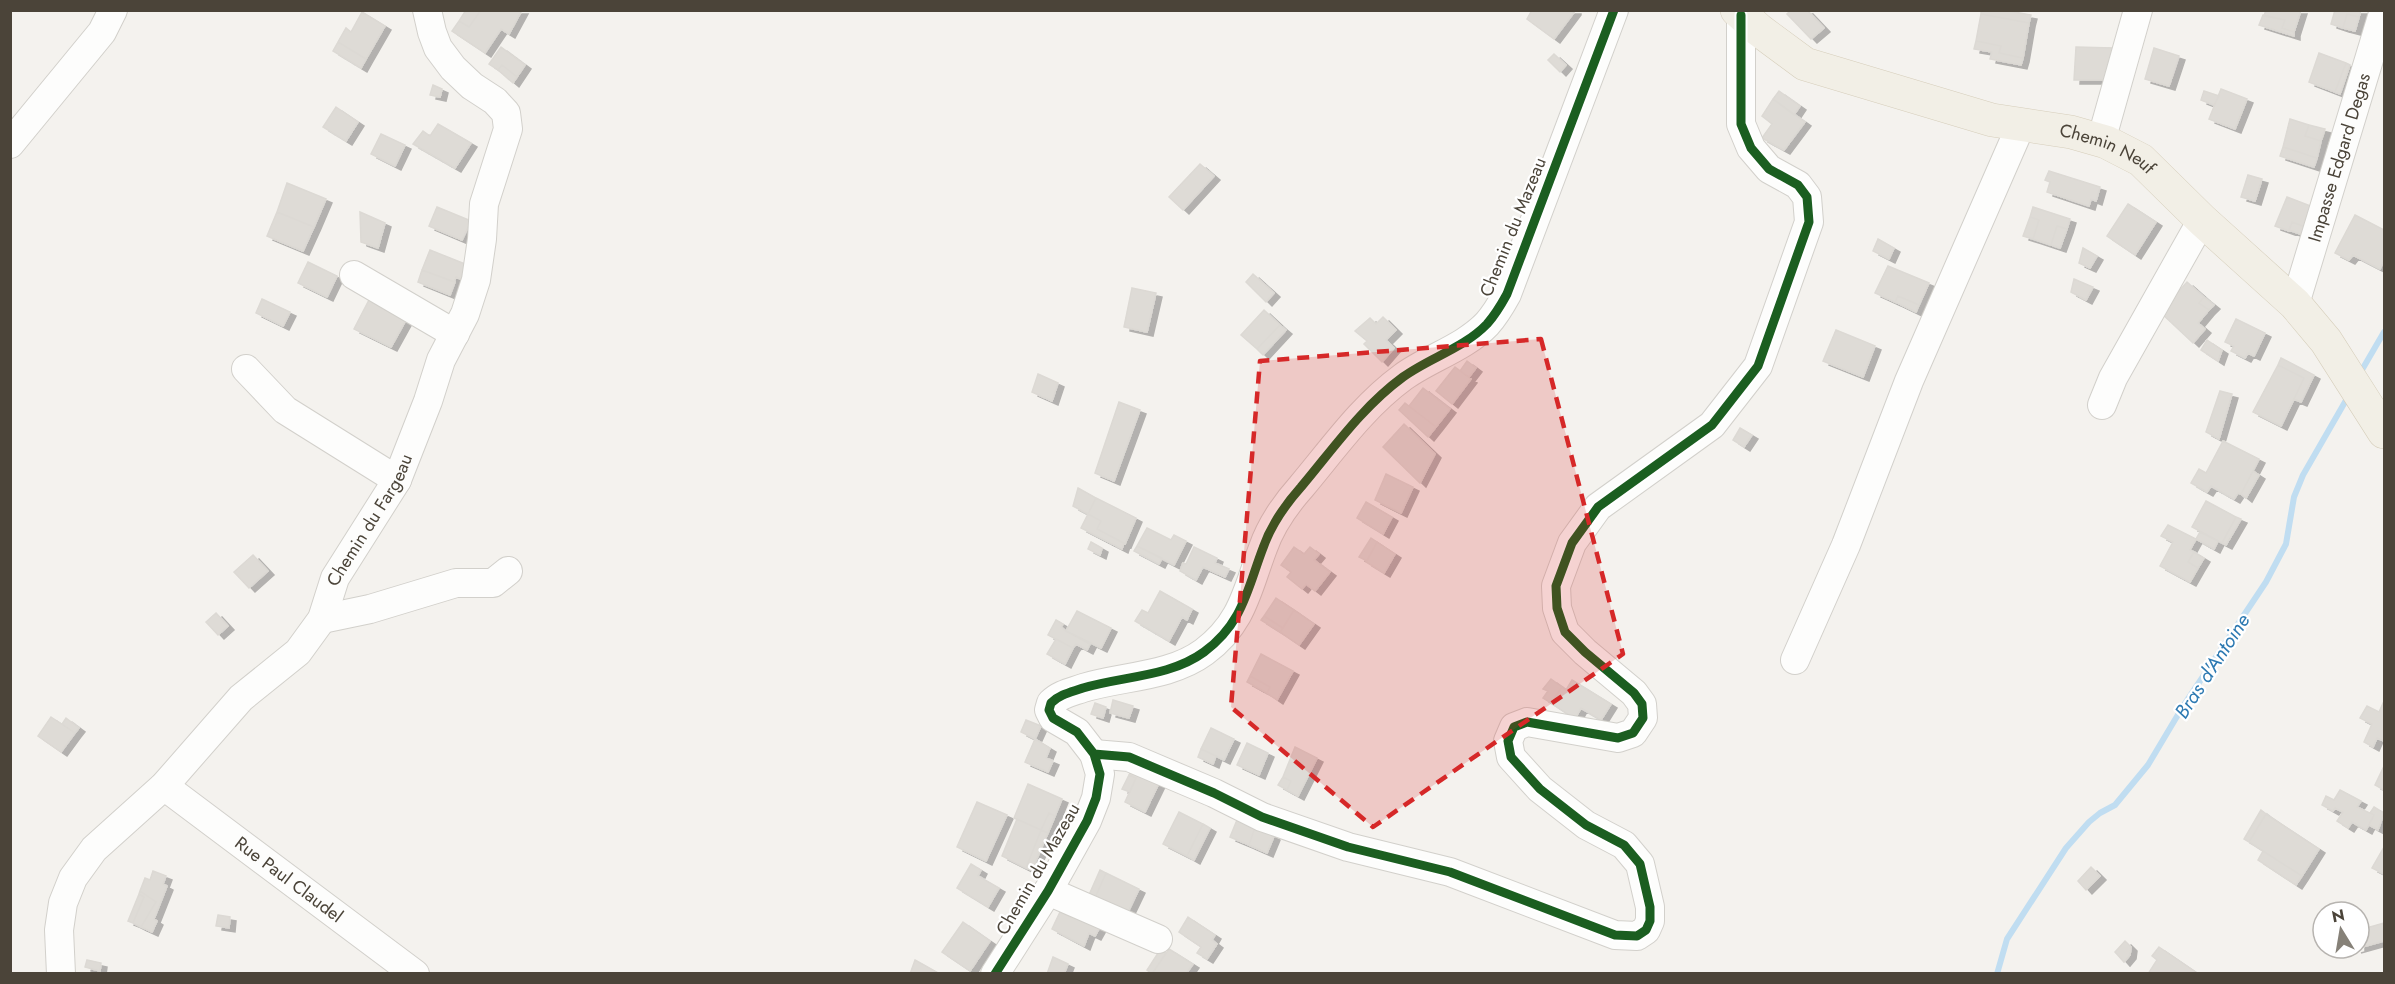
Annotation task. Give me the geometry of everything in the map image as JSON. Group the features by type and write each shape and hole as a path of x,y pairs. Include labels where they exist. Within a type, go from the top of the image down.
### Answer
{"main road":[{"name":"Chemin Neuf","path":"1739,13 1805,64 1992,120 2071,132 2101,141 2141,160 2295,304 2326,341 2378,421"}],"street":[{"path":"10,144 102,32 113,10"},
{"name":"Chemin du Fargeau","path":"61,974 60,930 63,903 73,878 94,849 164,786 241,698 298,652 322,619 335,578 397,480 428,401 441,360 465,314 476,279 484,204 508,129 506,113 495,101 472,86 453,68 438,48 427,10"},
{"name":"Chemin du Mazeau","path":"995,974 1048,891 1087,820 1096,798 1100,774 1094,754 1077,732 1053,718 1049,710 1051,703 1063,694 1095,684 1186,663 1205,651 1223,635 1239,615 1253,582 1263,548 1286,505 1370,405 1403,377 1478,332 1496,314 1507,294 1614,10"},
{"path":"2101,141 2138,10"},
{"name":"Impasse Edgard Degas","path":"2295,304 2385,10"},
{"path":"1094,754 1129,757 1214,793 1262,817 1348,847 1450,872 1615,934 1637,936 1646,930 1650,921 1650,907 1640,864 1624,844 1586,825 1540,789 1511,758 1508,741 1514,728 1527,722 1618,738 1633,733 1643,718 1642,704 1634,693 1565,632 1557,608 1556,586 1572,543 1598,507 1712,425 1758,366 1809,222 1807,197 1797,185 1769,169 1751,148 1741,124 1739,13"},
{"path":"1795,660 1846,545 1909,381 2021,125"},
{"path":"2102,405 2113,378 2202,219"},
{"path":"354,275 455,334"},
{"path":"246,369 285,410 397,480"},
{"path":"322,619 370,609 456,583 493,583 508,571"},
{"name":"Rue Paul Claudel","path":"164,786 415,974"},
{"path":"1048,891 1158,939"}],"highlighted area":[{"path":"1541,339 1623,654 1373,827 1231,707 1260,361"}],"building":[{"path":"466,10 481,10 469,27 459,21"},
{"path":"481,10 522,10 509,34 501,29 485,53 452,31 459,21 469,27"},
{"path":"1532,10 1575,11 1554,39 1527,19"},
{"path":"1791,10 1807,10 1824,28 1811,39 1787,14"},
{"path":"1981,10 2004,10 2031,15 2029,23 1981,14"},
{"path":"2266,10 2301,10 2294,32 2282,28 2285,20 2264,16"},
{"path":"2335,10 2361,10 2359,17 2347,14 2343,28 2331,24"},
{"path":"362,12 385,26 366,59 338,42 346,28 351,32"},
{"path":"1981,14 2029,23 2023,58 1999,53 2001,46 1976,41"},
{"path":"2347,14 2359,17 2355,31 2343,28"},
{"path":"2263,15 2285,20 2282,28 2294,32 2294,36 2259,25"},
{"path":"1976,41 2001,46 1999,53 2023,58 2021,65 1990,59 1992,52 1974,49"},
{"path":"338,42 366,59 361,68 333,51"},
{"path":"501,47 525,65 517,77 502,65 498,70 489,64"},
{"path":"2076,47 2114,48 2114,80 2074,80"},
{"path":"2154,48 2179,56 2169,86 2145,79"},
{"path":"2319,53 2346,63 2335,92 2309,82"},
{"path":"1554,54 1566,65 1560,72 1548,60"},
{"path":"2346,63 2350,65 2340,94 2335,92"},
{"path":"502,65 517,77 513,83 498,70"},
{"path":"433,85 442,89 440,97 430,95"},
{"path":"2221,89 2247,99 2235,129 2209,119"},
{"path":"1779,91 1800,106 1794,115 1773,99"},
{"path":"2204,91 2219,96 2214,105 2201,100"},
{"path":"1773,99 1805,122 1784,150 1762,138 1772,124 1762,116"},
{"path":"336,107 358,122 346,141 323,127"},
{"path":"2290,119 2309,125 2305,136 2321,141 2317,158 2283,147"},
{"path":"438,124 471,143 455,168 413,144 423,131 430,136"},
{"path":"2309,125 2325,129 2321,141 2305,136"},
{"path":"381,134 405,145 395,166 371,154"},
{"path":"2283,147 2317,158 2314,167 2280,156"},
{"path":"1200,164 1214,176 1183,210 1169,197"},
{"path":"2049,171 2100,187 2096,201 2091,199 2089,206 2047,192 2050,182 2045,180"},
{"path":"2248,175 2262,179 2255,201 2241,197"},
{"path":"287,183 326,199 314,227 277,212"},
{"path":"2287,197 2313,207 2305,227 2292,222 2289,231 2275,226"},
{"path":"2128,204 2156,222 2135,255 2107,236"},
{"path":"437,207 471,221 462,240 429,226"},
{"path":"2033,207 2070,219 2067,229 2057,226 2051,245 2033,239 2039,220 2030,217"},
{"path":"277,212 314,227 303,251 267,236"},
{"path":"360,212 385,223 378,248 361,242"},
{"path":"2355,215 2384,230 2384,260 2380,269 2353,255 2349,260 2335,253"},
{"path":"2030,217 2039,220 2033,239 2023,236"},
{"path":"2292,222 2305,227 2303,235 2289,230"},
{"path":"2057,226 2067,229 2060,248 2051,245"},
{"path":"1878,239 1894,248 1889,259 1873,251"},
{"path":"2083,248 2097,256 2090,268 2079,263"},
{"path":"430,250 470,266 465,281 456,277 454,282 422,270"},
{"path":"308,262 337,276 327,297 298,283"},
{"path":"1888,266 1929,283 1919,305 1898,296 1895,302 1875,293"},
{"path":"422,270 455,282 450,295 418,282"},
{"path":"1253,274 1274,293 1266,302 1246,282"},
{"path":"2074,279 2093,287 2086,300 2071,292"},
{"path":"2187,282 2204,297 2199,303 2209,310 2198,323 2205,329 2193,343 2160,312"},
{"path":"1132,288 1156,293 1147,332 1124,327"},
{"path":"1898,296 1919,305 1916,312 1895,302"},
{"path":"2204,297 2214,305 2209,310 2199,303"},
{"path":"370,298 407,318 391,347 354,329"},
{"path":"262,299 290,312 283,326 256,313"},
{"path":"1264,310 1280,325 1257,349 1241,335"},
{"path":"1383,317 1396,330 1386,340 1394,348 1382,362 1364,344 1367,341 1355,331 1370,318 1376,324"},
{"path":"2236,319 2265,333 2254,356 2248,353 2245,358 2231,351 2234,346 2225,342"},
{"path":"1280,325 1286,330 1263,355 1257,349"},
{"path":"1836,330 1875,346 1863,377 1823,361"},
{"path":"2207,340 2222,350 2218,361 2201,350"},
{"path":"2281,358 2314,375 2301,402 2294,399 2304,378 2278,365"},
{"path":"1467,361 1476,368 1469,377 1460,371"},
{"path":"2278,365 2304,378 2281,426 2253,412"},
{"path":"1455,367 1471,379 1452,404 1436,391"},
{"path":"1038,374 1058,383 1052,401 1032,392"},
{"path":"1423,388 1450,409 1436,427 1409,406"},
{"path":"2220,391 2232,394 2219,439 2206,432"},
{"path":"1119,402 1140,410 1114,481 1095,473"},
{"path":"1405,403 1436,427 1428,437 1399,410"},
{"path":"1404,424 1435,454 1420,483 1383,447"},
{"path":"1740,428 1752,435 1744,447 1733,440"},
{"path":"2223,441 2259,459 2241,494 2238,493 2234,499 2211,486 2207,492 2191,483 2199,469 2206,473"},
{"path":"2253,471 2259,475 2246,498 2241,494"},
{"path":"1386,474 1413,487 1401,513 1375,500"},
{"path":"1078,488 1096,498 1088,514 1073,506"},
{"path":"1096,498 1136,518 1125,544 1097,529 1101,521 1088,514"},
{"path":"2206,501 2236,517 2222,543 2192,527"},
{"path":"1366,502 1392,517 1383,534 1357,518"},
{"path":"1088,514 1101,521 1097,529 1124,543 1122,549 1081,528"},
{"path":"2236,517 2241,519 2226,545 2222,543"},
{"path":"2168,525 2196,539 2190,550 2194,552 2188,562 2198,568 2190,582 2160,566 2173,542 2161,536"},
{"path":"1147,528 1171,540 1174,535 1186,541 1174,565 1137,546"},
{"path":"2200,532 2218,541 2214,549 2196,539"},
{"path":"1371,538 1377,542 1367,561 1359,557"},
{"path":"1091,542 1102,548 1100,555 1088,549"},
{"path":"1377,542 1395,554 1384,573 1366,562"},
{"path":"1137,546 1162,558 1159,564 1134,551"},
{"path":"1194,547 1217,558 1215,563 1229,569 1225,577 1203,567 1196,580 1180,571"},
{"path":"1294,547 1304,554 1310,547 1319,554 1314,560 1330,572 1315,591 1306,584 1302,589 1287,577 1291,572 1281,565"},
{"path":"2194,552 2204,558 2198,568 2188,562"},
{"path":"253,555 268,571 249,588 234,572"},
{"path":"1160,591 1192,609 1187,620 1182,617 1169,641 1135,621 1142,610 1148,613"},
{"path":"1276,598 1294,610 1283,628 1264,616"},
{"path":"1294,610 1314,624 1299,645 1280,632"},
{"path":"1077,611 1111,628 1101,648 1066,631"},
{"path":"216,613 228,626 218,635 206,622"},
{"path":"1264,616 1283,628 1280,632 1261,620"},
{"path":"1056,620 1063,624 1061,627 1066,631 1090,644 1087,650 1076,644 1073,648 1048,635"},
{"path":"1056,639 1073,648 1065,664 1047,654"},
{"path":"1261,654 1293,671 1277,700 1267,693 1270,687 1250,676"},
{"path":"1250,676 1270,687 1267,693 1247,682"},
{"path":"1551,679 1562,687 1551,703 1543,698 1548,691 1543,689"},
{"path":"1572,680 1611,704 1601,720 1581,708 1575,719 1551,703 1562,687 1566,690"},
{"path":"1113,700 1133,706 1129,718 1110,713"},
{"path":"2384,701 2384,741 2377,738 2373,747 2364,742 2372,724 2360,718 2367,706 2379,712"},
{"path":"1095,703 1106,707 1103,718 1091,714"},
{"path":"51,717 75,733 61,752 38,736"},
{"path":"66,718 79,728 75,733 62,724"},
{"path":"1026,720 1041,726 1035,739 1021,732"},
{"path":"1211,728 1234,739 1224,760 1201,749"},
{"path":"1035,739 1050,748 1046,758 1053,761 1048,772 1025,762"},
{"path":"1247,743 1268,753 1259,775 1237,765"},
{"path":"1295,747 1317,758 1298,796 1287,790 1291,781 1283,777"},
{"path":"1201,749 1216,756 1213,764 1198,757"},
{"path":"2384,766 2384,790 2375,785"},
{"path":"1132,770 1159,783 1145,812 1125,802 1136,778 1129,775"},
{"path":"1129,775 1136,778 1130,792 1122,789"},
{"path":"1283,777 1291,781 1287,790 1278,785"},
{"path":"1028,784 1062,799 1055,816 1049,813 1041,830 1014,818"},
{"path":"2340,790 2361,801 2357,807 2374,815 2366,830 2352,822 2348,828 2337,821 2343,812 2335,808 2333,811 2322,805 2326,796 2334,800"},
{"path":"977,802 1007,815 986,861 957,847"},
{"path":"2374,807 2384,813 2378,830 2369,825 2374,815 2370,813"},
{"path":"2261,810 2266,814 2249,842 2244,839"},
{"path":"1179,812 1203,824 1187,856 1163,844"},
{"path":"1049,813 1055,816 1048,833 1041,830"},
{"path":"2266,814 2319,849 2302,876 2249,842"},
{"path":"1017,819 1041,830 1026,868 1002,856"},
{"path":"1237,820 1255,827 1249,845 1230,837"},
{"path":"1203,824 1210,828 1194,860 1187,856"},
{"path":"1255,827 1274,836 1267,853 1249,845"},
{"path":"1041,830 1048,833 1032,870 1026,868"},
{"path":"2384,847 2384,874 2372,868"},
{"path":"2263,851 2302,876 2296,885 2258,860"},
{"path":"971,864 981,870 978,876 999,888 988,907 957,888"},
{"path":"2091,867 2100,876 2086,890 2078,881"},
{"path":"1100,870 1106,873 1095,898 1089,895"},
{"path":"153,871 166,876 163,884 167,886 154,919 157,921 152,932 141,927 156,902 140,891 145,878 150,880"},
{"path":"1106,873 1139,889 1128,912 1095,898"},
{"path":"140,891 156,902 141,927 133,923 144,897 139,894"},
{"path":"139,894 144,897 133,923 128,921"},
{"path":"1060,912 1071,917 1073,913 1100,927 1095,936 1089,933 1084,946 1052,929"},
{"path":"218,915 230,917 229,928 216,926"},
{"path":"1188,917 1215,935 1212,940 1217,944 1207,959 1197,953 1201,947 1179,932"},
{"path":"963,922 990,941 970,971 942,952"},
{"path":"2384,923 2384,941 2371,945 2371,927"},
{"path":"2125,941 2131,947 2130,955 2124,962 2115,952"},
{"path":"2159,947 2197,973 2148,974 2157,960 2152,956"},
{"path":"1169,949 1193,964 1186,974 1152,974"},
{"path":"1160,950 1166,953 1152,974 1147,970"},
{"path":"1053,957 1068,964 1064,974 1047,974"},
{"path":"87,960 101,963 100,971 85,967"},
{"path":"915,960 940,974 910,974"}],"waterway":[{"name":"Bras d'Antoine","path":"2359,375 2384,332"},
{"name":"Bras d'Antoine","path":"1997,974 2007,939 2066,848 2089,822 2115,805 2148,765 2182,708 2266,582 2286,544 2294,497 2303,475 2349,395"}],"cycle path":[{"path":"995,974 1048,891 1087,821 1096,798 1100,774 1094,754 1077,732 1053,718 1049,710 1051,703 1062,695 1083,688 1146,675 1176,666 1191,660 1217,641 1236,617 1242,605 1266,540 1279,516 1349,429 1374,401 1403,377 1468,340 1490,321 1507,294 1614,10"},
{"path":"1094,754 1129,757 1214,793 1262,817 1348,847 1450,872 1615,935 1637,936 1646,930 1650,921 1650,907 1640,864 1624,845 1586,825 1540,789 1511,757 1508,741 1514,727 1527,722 1618,738 1633,733 1643,718 1642,704 1634,693 1565,632 1557,608 1556,586 1572,543 1598,507 1712,425 1758,366 1809,222 1807,197 1798,185 1769,169 1751,148 1741,124 1741,15"}]}
